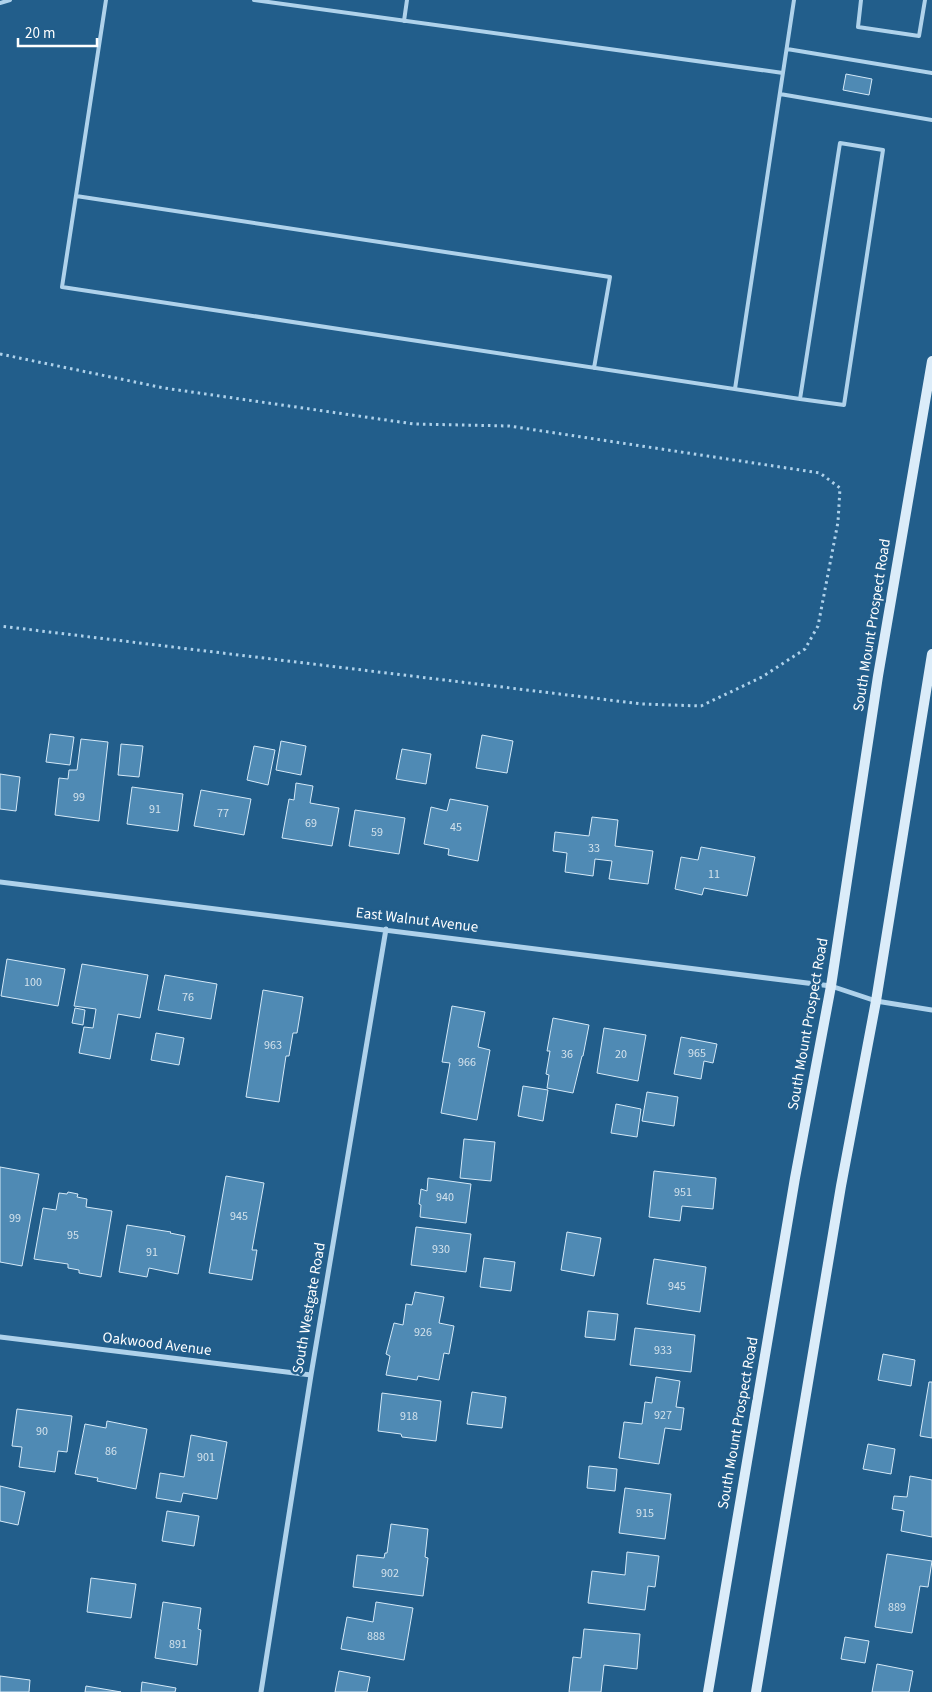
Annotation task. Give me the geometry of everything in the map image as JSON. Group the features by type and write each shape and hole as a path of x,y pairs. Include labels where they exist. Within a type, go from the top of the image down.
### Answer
{"main road":[{"name":"South Mount Prospect Road","path":"708,1692 795,1178 831,986 878,676 932,361"},
{"path":"756,1692 841,1186 876,1001 932,654"}],"street":[{"name":"East Walnut Avenue","path":"0,882 831,986 876,1001 932,1010"},
{"name":"South Westgate Road","path":"260,1692 310,1375 386,929"},
{"name":"Oakwood Avenue","path":"0,1337 310,1375"}],"lane":[{"path":"0,3 10,0"},
{"path":"106,0 62,287 844,406 883,150 840,143 800,399"},
{"path":"254,0 783,73"},
{"path":"404,21 407,0"},
{"path":"735,389 794,0"},
{"path":"861,0 858,27 919,36 925,0"},
{"path":"786,49 932,74"},
{"path":"780,94 932,120"},
{"path":"76,196 610,277 594,368"}],"path":[{"path":"0,354 164,388 414,424 509,426 820,473 840,488 838,522 818,626 805,650 762,677 701,706 642,704 0,626"}],"building":[{"path":"846,74 872,79 869,95 843,90"},
{"path":"50,734 74,737 70,765 46,762"},
{"path":"482,735 513,741 507,773 476,768"},
{"path":"81,739 108,742 99,821 55,815 59,778 68,779 69,770 77,770"},
{"path":"281,741 306,746 301,775 276,770"},
{"path":"121,744 143,746 139,777 118,775"},
{"path":"254,746 275,750 268,785 247,780"},
{"path":"402,749 431,754 426,784 396,779"},
{"path":"0,774 20,777 16,811 0,809"},
{"path":"296,783 313,786 310,803 339,808 332,846 282,838 289,799 294,800"},
{"path":"132,787 183,794 178,831 127,824"},
{"path":"201,790 251,799 244,835 194,826"},
{"path":"450,799 488,806 478,861 448,855 449,849 424,844 431,807 447,811"},
{"path":"355,810 405,818 399,854 349,846"},
{"path":"592,817 618,820 615,846 653,851 648,884 609,879 612,861 595,859 593,876 565,872 567,853 553,851 555,832 589,836"},
{"path":"701,847 755,857 747,896 704,888 702,895 675,889 681,857 698,860"},
{"path":"7,959 65,969 58,1006 1,996"},
{"path":"82,964 148,975 140,1018 118,1014 110,1059 79,1053 84,1027 93,1028 96,1009 74,1006"},
{"path":"165,975 217,984 211,1019 158,1010"},
{"path":"263,990 303,997 297,1033 293,1033 289,1056 286,1056 279,1102 246,1097"},
{"path":"452,1006 485,1012 478,1047 490,1050 477,1120 441,1113 450,1063 442,1062"},
{"path":"75,1008 85,1010 83,1025 72,1023"},
{"path":"553,1018 589,1025 573,1093 547,1088 549,1075 546,1074 550,1051 547,1051"},
{"path":"604,1028 646,1035 638,1081 597,1073"},
{"path":"156,1033 184,1038 179,1065 151,1060"},
{"path":"681,1037 717,1044 713,1063 704,1061 701,1079 674,1074"},
{"path":"523,1086 548,1090 543,1121 518,1116"},
{"path":"647,1092 678,1097 674,1126 642,1121"},
{"path":"616,1104 641,1109 637,1137 611,1133"},
{"path":"464,1139 495,1142 491,1181 460,1178"},
{"path":"0,1167 39,1174 22,1266 0,1262"},
{"path":"654,1171 716,1178 713,1209 682,1206 680,1221 649,1217"},
{"path":"226,1176 264,1183 252,1250 257,1250 252,1280 209,1273"},
{"path":"428,1178 471,1184 466,1223 420,1217 421,1189 427,1191"},
{"path":"68,1192 78,1194 77,1197 87,1199 86,1207 112,1211 101,1277 79,1273 79,1270 68,1268 68,1264 34,1259 43,1208 56,1210 59,1193 67,1194"},
{"path":"127,1225 185,1236 178,1274 149,1268 147,1277 119,1272"},
{"path":"416,1227 471,1234 466,1272 411,1265"},
{"path":"567,1232 601,1238 594,1276 561,1270"},
{"path":"484,1258 515,1262 511,1291 480,1287"},
{"path":"654,1259 706,1267 700,1312 647,1304"},
{"path":"415,1292 444,1297 439,1323 454,1326 449,1354 444,1353 439,1380 418,1376 417,1380 386,1375 390,1356 386,1354 394,1323 403,1325 406,1304 412,1305"},
{"path":"588,1311 618,1314 615,1340 585,1337"},
{"path":"635,1328 695,1335 691,1372 630,1365"},
{"path":"883,1354 915,1360 911,1386 878,1380"},
{"path":"656,1377 680,1381 676,1407 684,1408 681,1430 665,1428 659,1464 619,1458 624,1422 642,1424 645,1402 652,1403"},
{"path":"929,1382 932,1382 932,1438 920,1436"},
{"path":"472,1392 506,1397 502,1428 467,1424"},
{"path":"382,1393 441,1401 436,1441 402,1437 401,1434 378,1431"},
{"path":"17,1409 72,1416 67,1452 58,1451 55,1472 19,1467 22,1447 12,1446"},
{"path":"107,1421 147,1429 136,1489 97,1481 98,1478 75,1474 85,1424 106,1428"},
{"path":"191,1435 227,1442 217,1499 183,1493 181,1502 156,1498 160,1473 184,1477"},
{"path":"868,1444 895,1449 891,1474 863,1469"},
{"path":"589,1466 617,1469 615,1491 587,1488"},
{"path":"910,1476 932,1480 932,1537 901,1531 904,1511 892,1509 894,1496 907,1497"},
{"path":"0,1486 25,1492 18,1525 0,1521"},
{"path":"625,1488 671,1494 665,1539 619,1533"},
{"path":"167,1511 199,1516 194,1546 162,1541"},
{"path":"391,1524 428,1529 425,1557 428,1558 423,1596 353,1587 357,1555 384,1558 385,1553 387,1553"},
{"path":"627,1552 659,1556 655,1587 648,1586 645,1610 588,1603 592,1571 625,1575"},
{"path":"887,1554 932,1561 928,1587 920,1586 912,1633 875,1627"},
{"path":"91,1578 136,1584 131,1618 87,1612"},
{"path":"163,1602 201,1608 198,1629 201,1630 197,1665 155,1658"},
{"path":"376,1602 413,1608 404,1660 341,1649 347,1617 373,1622"},
{"path":"584,1629 640,1634 637,1669 604,1665 601,1692 569,1692 573,1657 581,1658"},
{"path":"845,1637 869,1641 865,1663 841,1659"},
{"path":"877,1664 913,1671 909,1692 872,1692"},
{"path":"339,1671 370,1677 367,1692 335,1692"},
{"path":"0,1676 30,1680 29,1692 0,1692"},
{"path":"142,1682 176,1688 175,1692 141,1692"},
{"path":"86,1686 121,1692 85,1692"}]}
